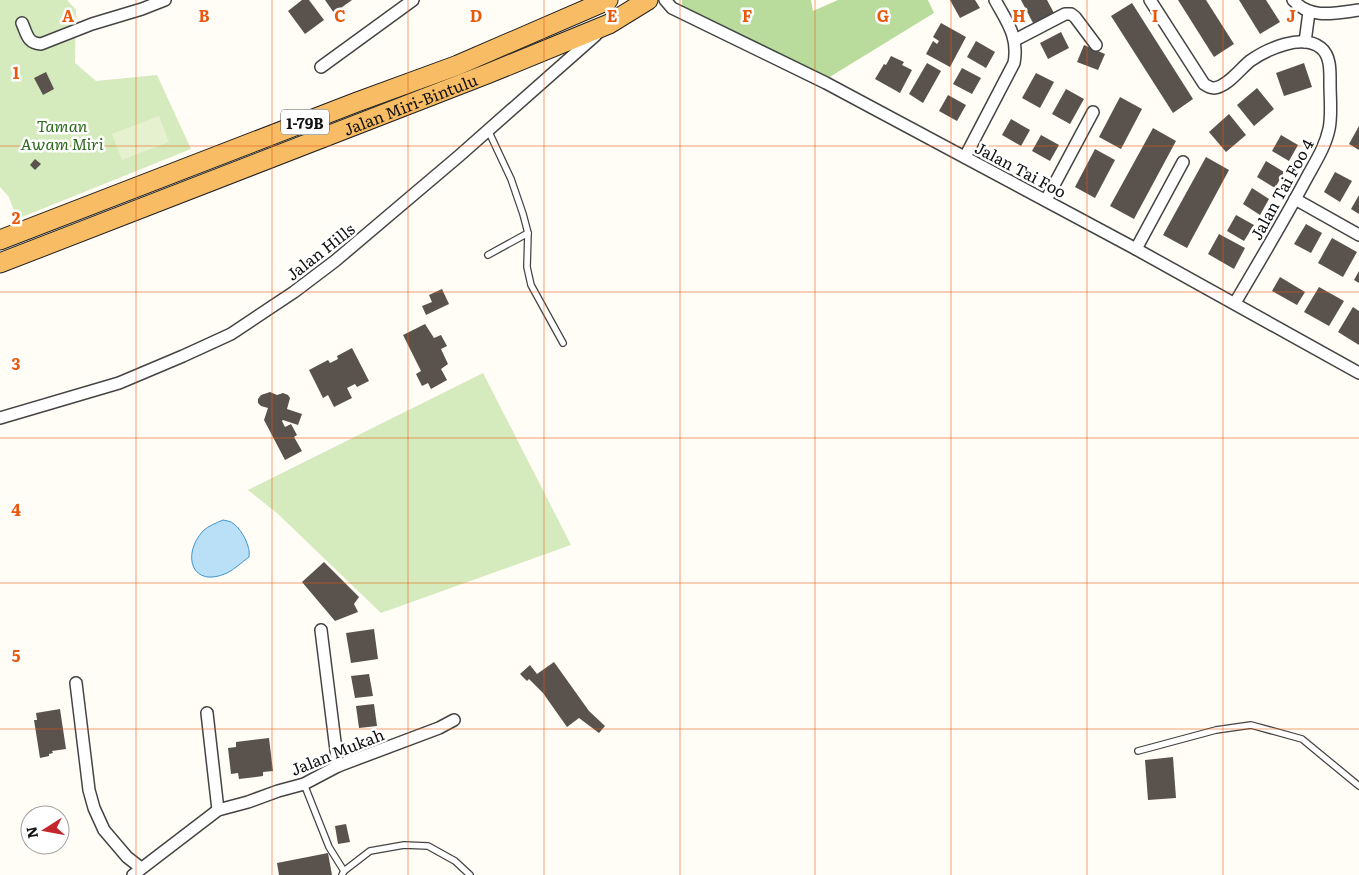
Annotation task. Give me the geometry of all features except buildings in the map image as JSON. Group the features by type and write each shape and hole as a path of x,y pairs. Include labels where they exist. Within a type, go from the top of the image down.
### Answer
{"highway":[{"name":"Jalan Miri-Bintulu","path":"0,240 458,65 608,0"},
{"name":"Jalan Miri-Bintulu","path":"0,263 478,78 609,24 648,0"}],"street":[{"path":"22,23 29,39 34,44 41,44 92,24 165,0"},
{"path":"321,68 413,0"},
{"name":"Jalan Tai Foo","path":"665,0 672,8 826,83 965,156 1359,373"},
{"path":"965,156 1014,63 1016,53 1012,31 995,0"},
{"path":"1150,0 1204,84 1210,88 1224,84 1250,62 1270,50 1287,44 1305,42 1309,12"},
{"path":"1293,0 1309,12 1322,14 1359,10"},
{"path":"1015,40 1064,14 1071,14 1076,17 1096,45"},
{"name":"Jalan Hills","path":"0,418 119,383 231,334 294,292 335,261 609,24"},
{"name":"Jalan Tai Foo 4","path":"1235,303 1325,144 1329,127 1330,72 1328,59 1323,50 1316,45 1305,42"},
{"path":"1046,200 1093,112"},
{"path":"1136,249 1183,162"},
{"path":"1295,199 1359,235"},
{"path":"321,630 338,766"},
{"path":"76,683 94,808 104,830 137,872"},
{"path":"206,713 218,810"},
{"name":"Jalan Mukah","path":"137,872 218,810 304,784 338,766 439,728 454,720"}],"lane":[{"path":"488,130 512,179 528,233 527,267 531,285 563,343"},
{"path":"488,255 528,233"},
{"path":"1138,751 1216,730 1251,725 1302,739 1359,786"},
{"path":"304,784 329,846 343,873 370,851 404,844 428,846 455,861 470,875"}],"green space":[{"name":"Taman Awam Miri","path":"0,0 67,0 76,10 75,63 96,81 157,75 191,149 17,219 9,197 0,187"},
{"path":"682,0 811,0 813,11 838,0 928,0 934,13 828,78 682,6"},
{"path":"159,116 169,142 122,160 112,134"},
{"path":"483,373 571,545 381,613 278,514 248,490"}],"water":[{"path":"223,520 232,522 240,530 247,544 249,557 227,573 215,577 205,577 198,573 192,559 196,540 203,531"}]}
